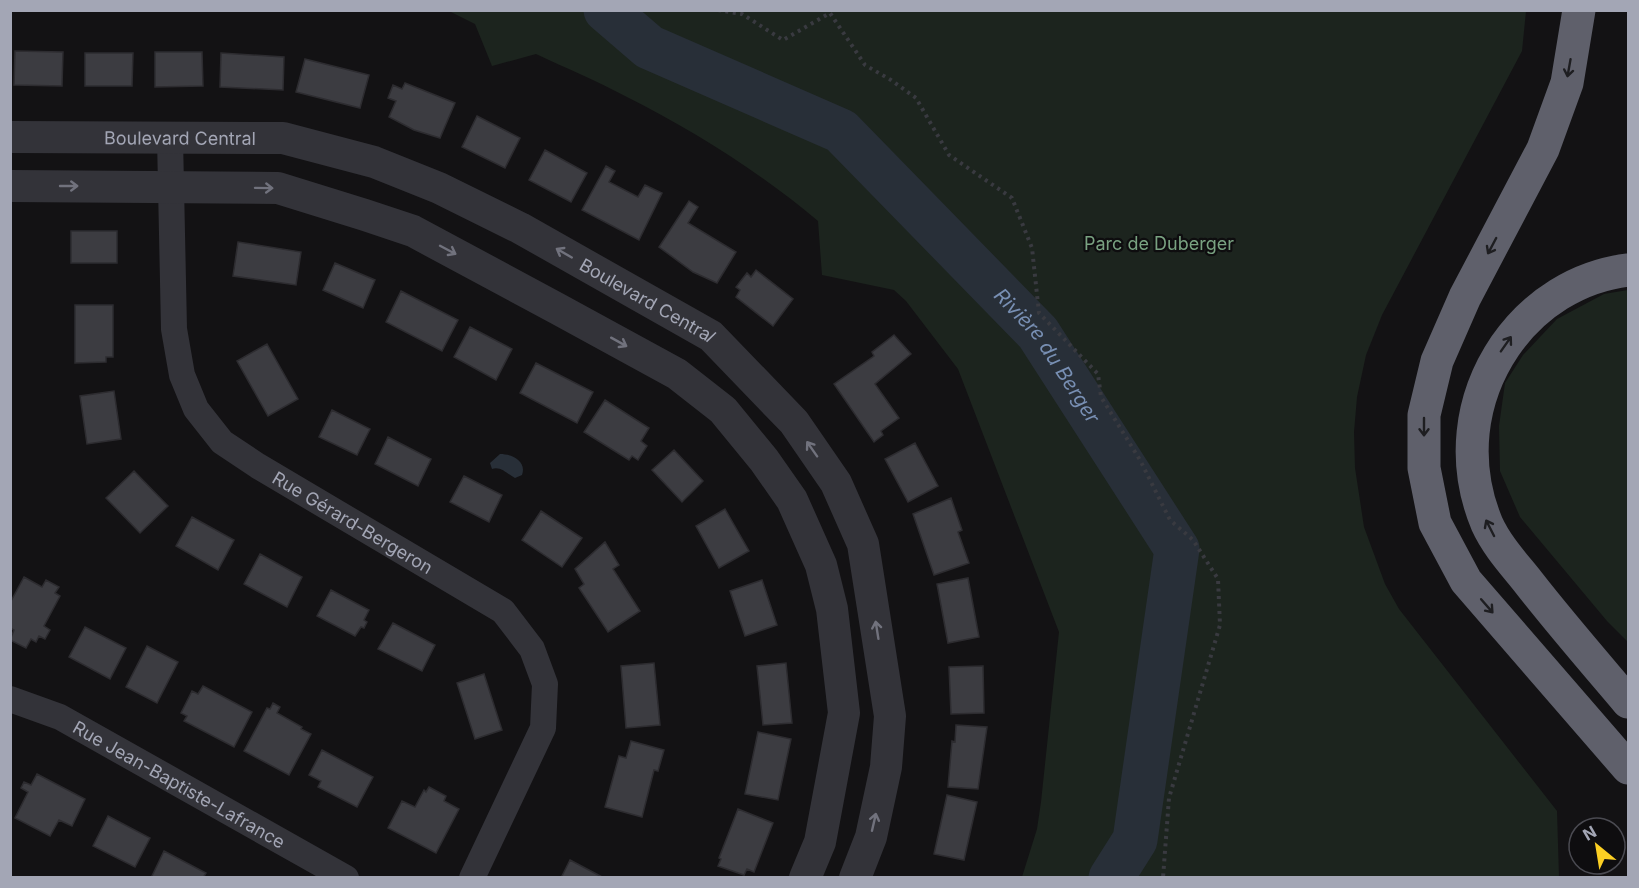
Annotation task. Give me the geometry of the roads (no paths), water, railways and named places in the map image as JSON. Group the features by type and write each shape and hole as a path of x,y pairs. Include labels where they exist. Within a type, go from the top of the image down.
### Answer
{"highway":[{"path":"1579,10 1567,83 1543,149 1465,297 1437,361 1424,415 1424,468 1435,523 1466,581 1629,768"},
{"path":"1629,270 1583,281 1558,294 1533,314 1512,336 1493,364 1480,394 1473,429 1472,469 1488,525 1500,546 1629,702"},
{"path":"1550,609 1629,672"}],"street":[{"name":"Boulevard Central","path":"10,137 283,138 374,162 440,188 520,228 711,336 794,422 836,483 863,544 890,716 886,767 871,837 855,878"},
{"name":"Rue Gérard-Bergeron","path":"170,138 174,328 182,375 196,409 222,442 258,466 503,611 532,649 545,684 543,728 472,878"},
{"path":"10,186 278,188 413,231 676,374 723,410 764,459 792,500 821,565 831,609 844,713 820,842 805,878"},
{"name":"Rue Jean-Baptiste-Lafrance","path":"10,699 60,717 346,878"}],"waterway":[{"name":"Rivière du Berger","path":"606,10 649,47 841,131 1038,333 1177,549 1135,840 1111,878"}],"park label":[{"name":"Parc de Duberger","path":"1159,243"}]}
